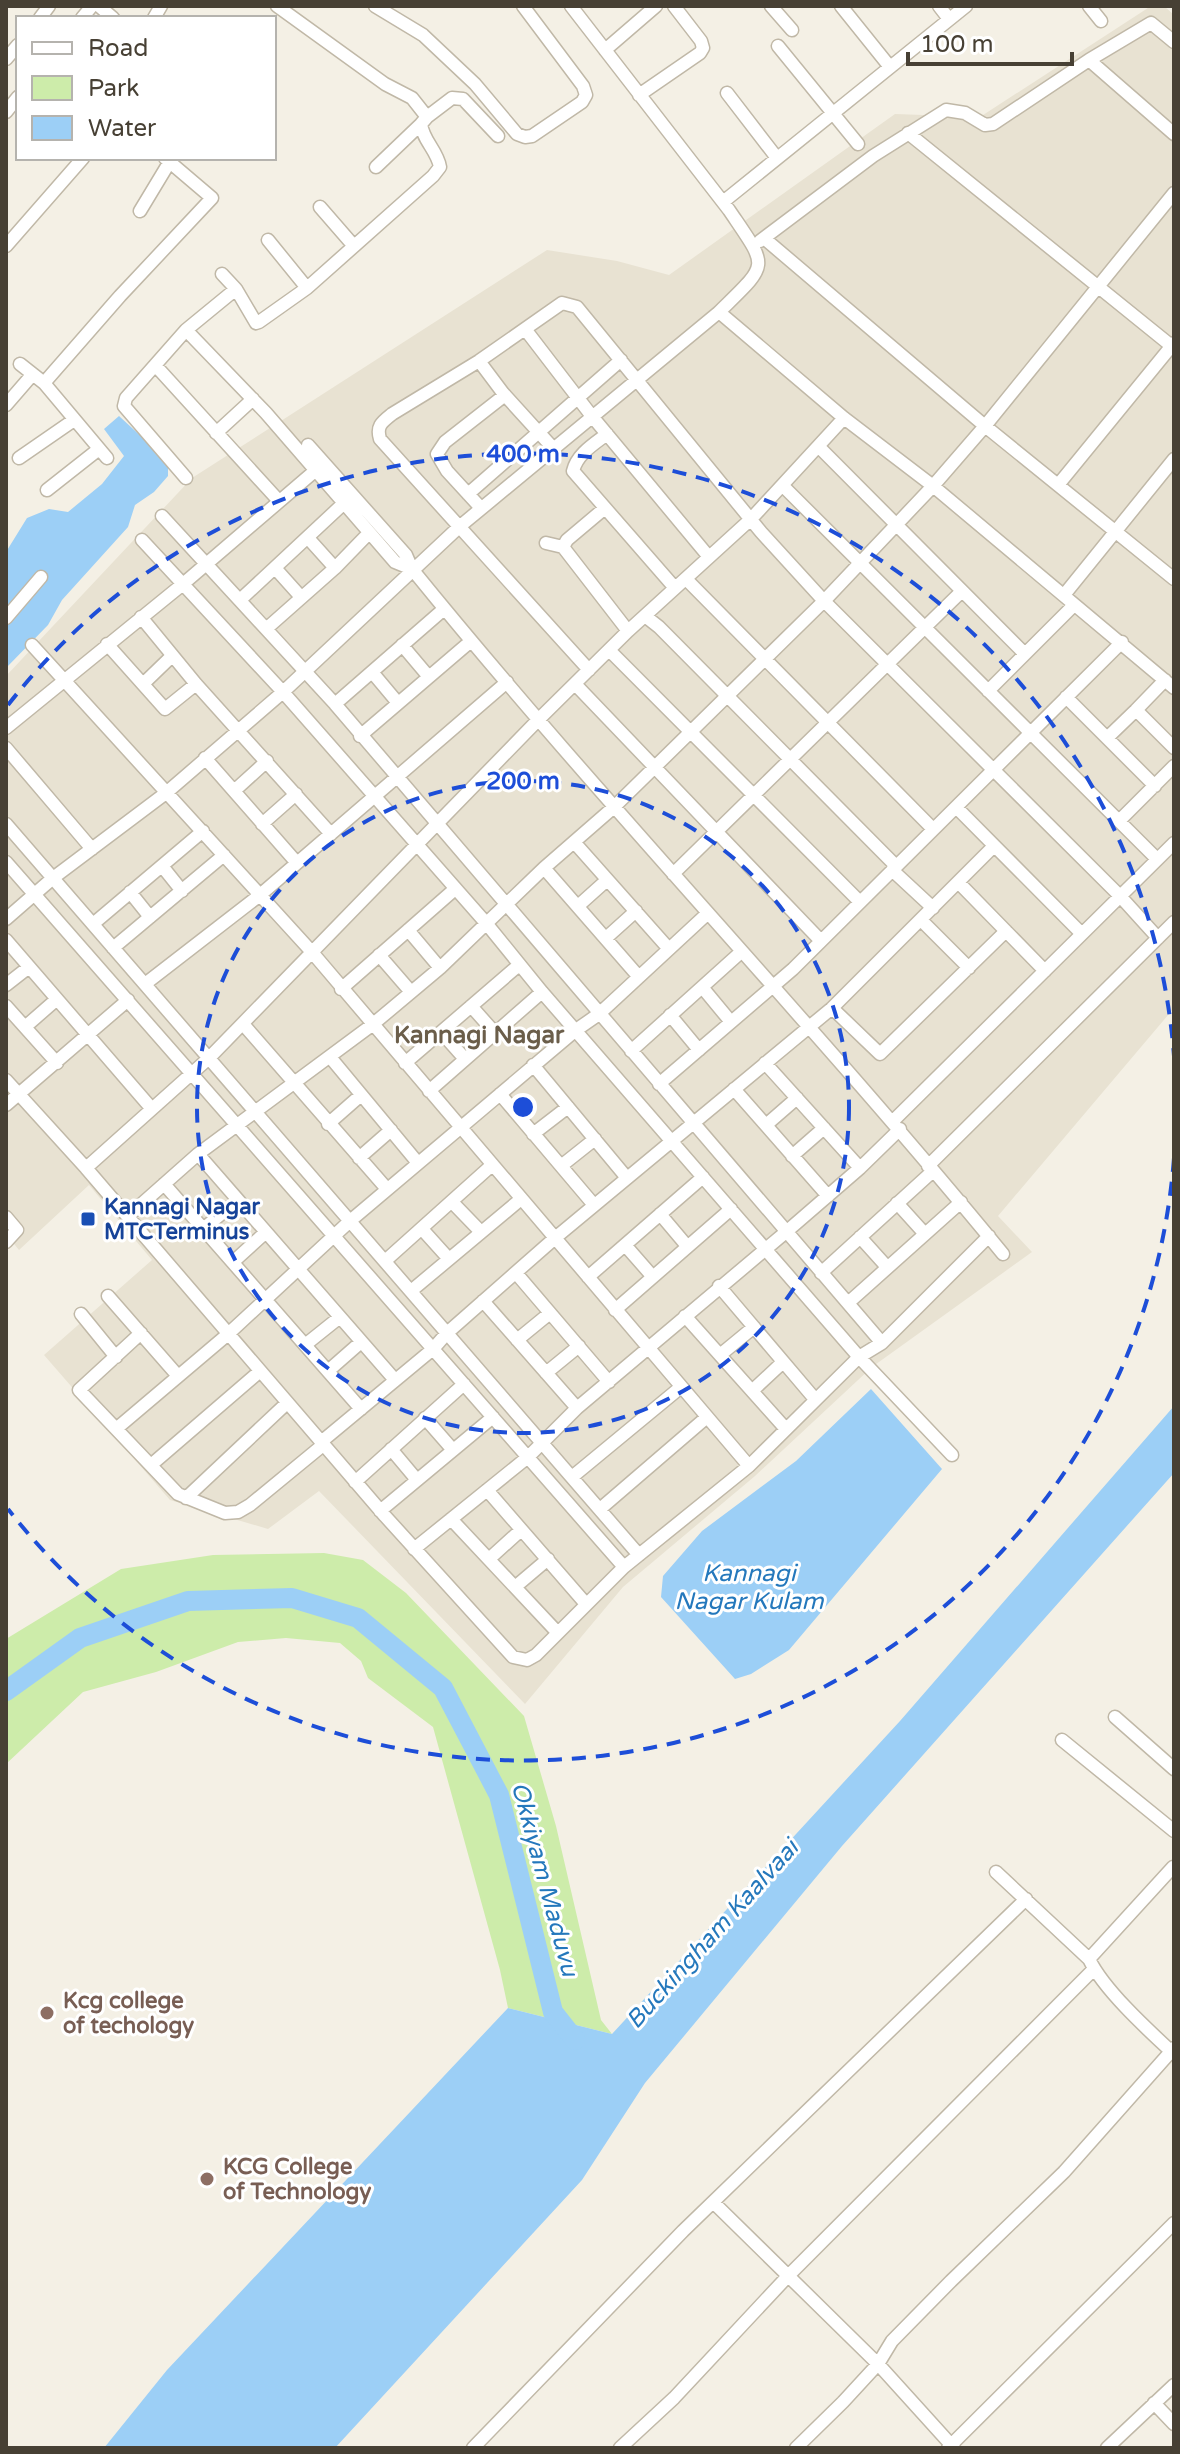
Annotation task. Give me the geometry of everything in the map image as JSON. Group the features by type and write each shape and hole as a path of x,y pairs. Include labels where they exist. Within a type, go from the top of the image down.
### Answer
{"street":[{"path":"222,274 236,289 256,323 307,288 440,167 438,155 422,135 424,120 412,98 385,84 277,6"},
{"path":"382,8 423,35 475,84 517,134 525,137 532,136 582,102 586,95 583,86 523,6"},
{"path":"6,919 53,878 166,793 283,692 459,527 719,312 754,278 760,259 752,243 571,6"},
{"path":"605,50 656,6"},
{"path":"639,95 703,48 674,6"},
{"path":"771,6 792,30"},
{"path":"841,6 890,67"},
{"path":"939,6 949,19"},
{"path":"723,202 966,6"},
{"path":"1089,6 1101,21"},
{"path":"752,243 765,239 786,219 946,110 965,113 985,125 993,124 1151,23 1174,42"},
{"path":"778,46 858,144"},
{"path":"1089,60 1174,134"},
{"path":"727,93 777,158"},
{"path":"376,167 424,120 452,98 463,99 498,136"},
{"path":"908,133 1173,345 1058,485"},
{"path":"6,246 81,160"},
{"path":"140,211 168,160"},
{"path":"44,383 212,198 170,160"},
{"path":"128,1216 198,1154 294,1085 440,968 653,769 824,601 933,486 1174,193"},
{"path":"320,207 353,245"},
{"path":"765,239 985,426 1174,579"},
{"path":"268,240 307,288"},
{"path":"186,478 124,406 126,398 186,330 236,289"},
{"path":"589,670 380,439 377,431 392,414 479,361 562,303 577,307 751,519 824,601 1120,896 1158,938"},
{"path":"719,312 1170,684 1107,738"},
{"path":"525,329 591,415 709,557"},
{"path":"186,330 253,399 395,562 412,569"},
{"path":"468,494 621,360"},
{"path":"479,361 553,448"},
{"path":"20,364 44,383 103,454 47,490"},
{"path":"155,365 279,501"},
{"path":"6,405 32,375"},
{"path":"481,508 447,471 437,454 445,442 505,395"},
{"path":"216,433 253,399"},
{"path":"86,1168 209,1058 538,720 628,631 751,519 844,418"},
{"path":"19,458 74,420"},
{"path":"607,434 584,453 574,464 573,471 675,588"},
{"path":"308,445 406,555 412,569 538,720 896,1125 1003,1254"},
{"path":"819,447 1025,654"},
{"path":"1064,595 1174,459"},
{"path":"6,728 183,584 316,470"},
{"path":"783,486 1157,859"},
{"path":"240,600 343,504"},
{"path":"563,547 567,540 605,508"},
{"path":"162,516 335,704 395,778 882,1343"},
{"path":"266,629 335,568 369,533"},
{"path":"308,538 335,568"},
{"path":"142,540 283,692 859,1357 952,1455"},
{"path":"546,543 563,547 628,631"},
{"path":"275,568 301,597"},
{"path":"6,618 41,577"},
{"path":"686,579 933,829"},
{"path":"673,874 962,591"},
{"path":"988,691 1073,606"},
{"path":"335,704 444,609"},
{"path":"645,616 728,695 933,908"},
{"path":"141,617 196,684 331,834"},
{"path":"360,736 471,641"},
{"path":"659,1084 821,941 1122,642"},
{"path":"107,644 165,709 196,684"},
{"path":"32,645 311,951 749,1466"},
{"path":"402,645 429,677"},
{"path":"609,650 860,902"},
{"path":"143,684 172,656"},
{"path":"372,672 398,703"},
{"path":"145,984 260,895 507,682"},
{"path":"575,684 653,769 821,941"},
{"path":"1066,697 1155,786"},
{"path":"1136,710 1174,748"},
{"path":"6,748 92,849"},
{"path":"205,758 297,863"},
{"path":"234,791 267,761"},
{"path":"1119,821 1174,766"},
{"path":"262,824 296,794"},
{"path":"956,807 1082,934"},
{"path":"6,824 639,1555"},
{"path":"93,924 203,831"},
{"path":"574,842 669,949"},
{"path":"414,1549 528,1457 577,1408 860,1168 896,1125 1174,843"},
{"path":"141,1333 79,1390 172,1489 186,1498 225,1513 238,1512 433,1349 447,1333 555,1238 832,1008 994,846"},
{"path":"113,948 224,855"},
{"path":"6,862 624,1567"},
{"path":"162,866 182,891"},
{"path":"544,868 639,977"},
{"path":"578,906 607,880"},
{"path":"958,882 1045,971"},
{"path":"341,989 455,889"},
{"path":"130,892 150,917"},
{"path":"606,938 636,911"},
{"path":"116,1429 227,1335 387,1189 533,1065 599,1014 708,913"},
{"path":"921,920 969,968"},
{"path":"821,1273 897,1203 1174,922"},
{"path":"408,930 440,968"},
{"path":"832,1008 880,1054 1006,931"},
{"path":"6,940 152,1109"},
{"path":"631,1051 741,952"},
{"path":"379,955 411,992"},
{"path":"405,1063 519,965"},
{"path":"6,985 29,967"},
{"path":"702,987 731,1022"},
{"path":"429,1091 542,992"},
{"path":"25,1027 57,999"},
{"path":"6,1105 128,1000"},
{"path":"6,1006 57,1063"},
{"path":"471,1006 495,1033"},
{"path":"670,1015 699,1050"},
{"path":"243,1024 387,1189"},
{"path":"441,1032 465,1059"},
{"path":"330,1057 418,1163"},
{"path":"765,1063 860,1168"},
{"path":"533,1065 627,1178"},
{"path":"6,1080 128,1216 227,1335 414,1549 513,1657 527,1660 536,1655 624,1567 749,1466 814,1398 859,1357 882,1343 989,1236"},
{"path":"734,1089 828,1196"},
{"path":"500,1094 594,1205"},
{"path":"328,1124 361,1095"},
{"path":"766,1125 797,1098"},
{"path":"533,1134 568,1107"},
{"path":"792,1156 824,1128"},
{"path":"359,1158 391,1130"},
{"path":"561,1166 595,1139"},
{"path":"198,1154 395,1380"},
{"path":"385,1261 492,1165"},
{"path":"588,1277 703,1177"},
{"path":"164,1184 361,1409"},
{"path":"411,1291 521,1199"},
{"path":"203,1229 238,1200"},
{"path":"452,1202 481,1232"},
{"path":"848,1303 961,1202"},
{"path":"897,1203 925,1234"},
{"path":"615,1310 731,1209"},
{"path":"660,1214 687,1246"},
{"path":"6,1217 17,1230 6,1242"},
{"path":"422,1229 449,1259"},
{"path":"233,1262 266,1232"},
{"path":"860,1237 887,1267"},
{"path":"625,1245 653,1277"},
{"path":"516,1273 609,1382"},
{"path":"719,1286 814,1398"},
{"path":"108,1296 178,1376"},
{"path":"483,1301 577,1408"},
{"path":"517,1340 550,1313"},
{"path":"81,1314 116,1357"},
{"path":"685,1316 785,1428"},
{"path":"305,1345 340,1317"},
{"path":"720,1355 754,1327"},
{"path":"328,1371 361,1342"},
{"path":"546,1373 579,1346"},
{"path":"752,1391 783,1362"},
{"path":"151,1465 259,1372"},
{"path":"355,1482 464,1384"},
{"path":"572,1477 681,1387"},
{"path":"186,1498 287,1403"},
{"path":"380,1511 493,1417"},
{"path":"600,1509 707,1417"},
{"path":"425,1418 453,1450"},
{"path":"391,1449 417,1480"},
{"path":"487,1490 586,1604"},
{"path":"451,1519 557,1632"},
{"path":"489,1559 521,1530"},
{"path":"515,1587 548,1559"},
{"path":"1115,1717 1174,1769"},
{"path":"1062,1740 1174,1831"},
{"path":"620,2448 674,2398 787,2277 1092,1964 1173,1867"},
{"path":"796,2448 878,2364 892,2341 1064,2172 1173,2051 1092,1964 996,1872"},
{"path":"473,2448 683,2231 1026,1899"},
{"path":"714,2203 878,2364 951,2447 1174,2223"},
{"path":"1107,2448 1174,2385"},
{"path":"1154,2403 1174,2424"}],"shaded area":[{"path":"1151,6 1164,6 1174,15 1174,1008 998,1216 1032,1252 872,1367 755,1476 623,1587 525,1704 319,1491 268,1529 170,1500 44,1355 152,1260 89,1185 19,1250 6,1234 6,676 192,478 547,250 617,261 669,275 895,114 980,117"}],"green space":[{"path":"324,1553 363,1560 406,1593 524,1716 556,1826 601,2020 612,2034 508,2008 433,1727 368,1678 361,1661 340,1643 286,1638 238,1642 156,1672 83,1692 6,1764 6,1639 121,1569 213,1555"}],"water":[{"path":"119,416 168,461 168,476 154,492 135,505 128,527 62,600 48,625 6,668 6,552 27,518 49,509 68,512 102,484 124,456 104,429"},
{"name":"Kannagi Nagar Kulam","path":"871,1389 942,1469 789,1650 751,1674 735,1679 661,1597 663,1576 702,1531 796,1461"},
{"name":"Buckingham Kaalvaai","path":"1174,1406 1174,1473 842,1846 645,2083 582,2180 335,2448 104,2448 167,2370 508,2008 612,2034 900,1721"}],"waterway":[{"name":"Okkiyam Maduvu","path":"6,1691 80,1638 188,1601 292,1598 358,1618 443,1688 499,1795 553,2012 575,2040"}],"place":[{"name":"Kannagi Nagar MTCTerminus","path":"88,1219"},
{"name":"Kcg college of techology","path":"47,2013"},
{"name":"KCG College of Technology","path":"207,2179"}],"district":[{"name":"Kannagi Nagar","path":"479,1035"}]}
